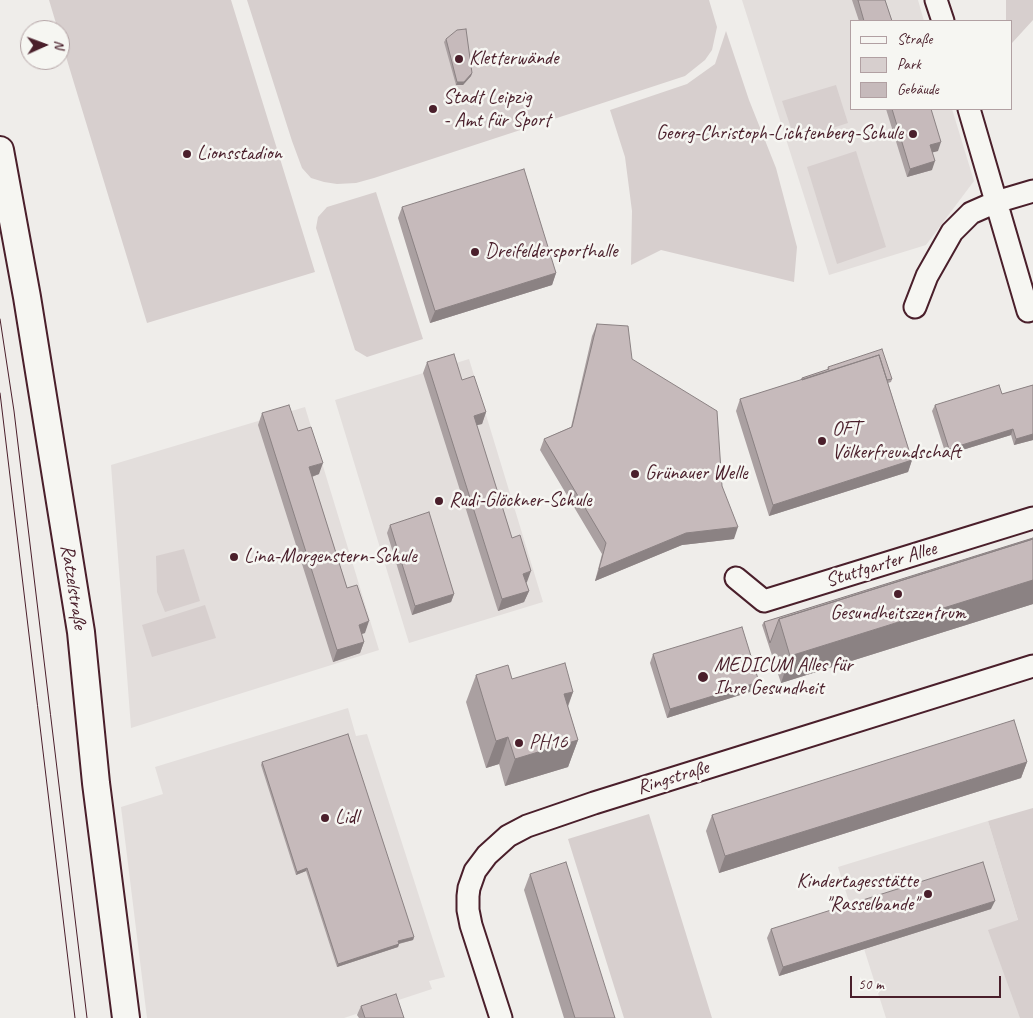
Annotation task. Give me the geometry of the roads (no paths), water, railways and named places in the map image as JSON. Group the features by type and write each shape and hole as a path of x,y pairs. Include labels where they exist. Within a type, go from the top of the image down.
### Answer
{"main road":[{"name":"Ratzelstraße","path":"1,156 27,297 81,632 98,802 126,1018"}],"street":[{"path":"936,0 943,20"},
{"path":"969,110 1028,311"},
{"path":"915,307 927,276 952,232 972,214 996,202 1033,191"},
{"name":"Stuttgarter Allee","path":"736,578 764,601 1033,518"},
{"name":"Ringstraße","path":"501,1018 471,925 468,896 475,871 487,855 508,836 527,826 594,803 1033,666"}],"tram line":[{"path":"0,319 14,411 87,1018"},
{"path":"0,393 75,1018"}],"place":[{"name":"Kletterwände","path":"459,59"},
{"name":"Stadt Leipzig - Amt für Sport","path":"433,109"},
{"name":"Georg-Christoph-Lichtenberg-Schule","path":"913,134"},
{"name":"Lionsstadion","path":"187,154"},
{"name":"Dreifeldersporthalle","path":"475,252"},
{"name":"OFT Völkerfreundschaft","path":"822,441"},
{"name":"Grünauer Welle","path":"635,474"},
{"name":"Rudi-Glöckner-Schule","path":"439,501"},
{"name":"Lina-Morgenstern-Schule","path":"234,557"},
{"name":"Gesundheitszentrum","path":"898,594"},
{"name":"MEDICUM Alles für Ihre Gesundheit","path":"703,677"},
{"name":"PH16","path":"519,743"},
{"name":"Lidl","path":"325,818"},
{"name":"Kindertagesstätte \"Rasselbande\"","path":"928,894"}]}
